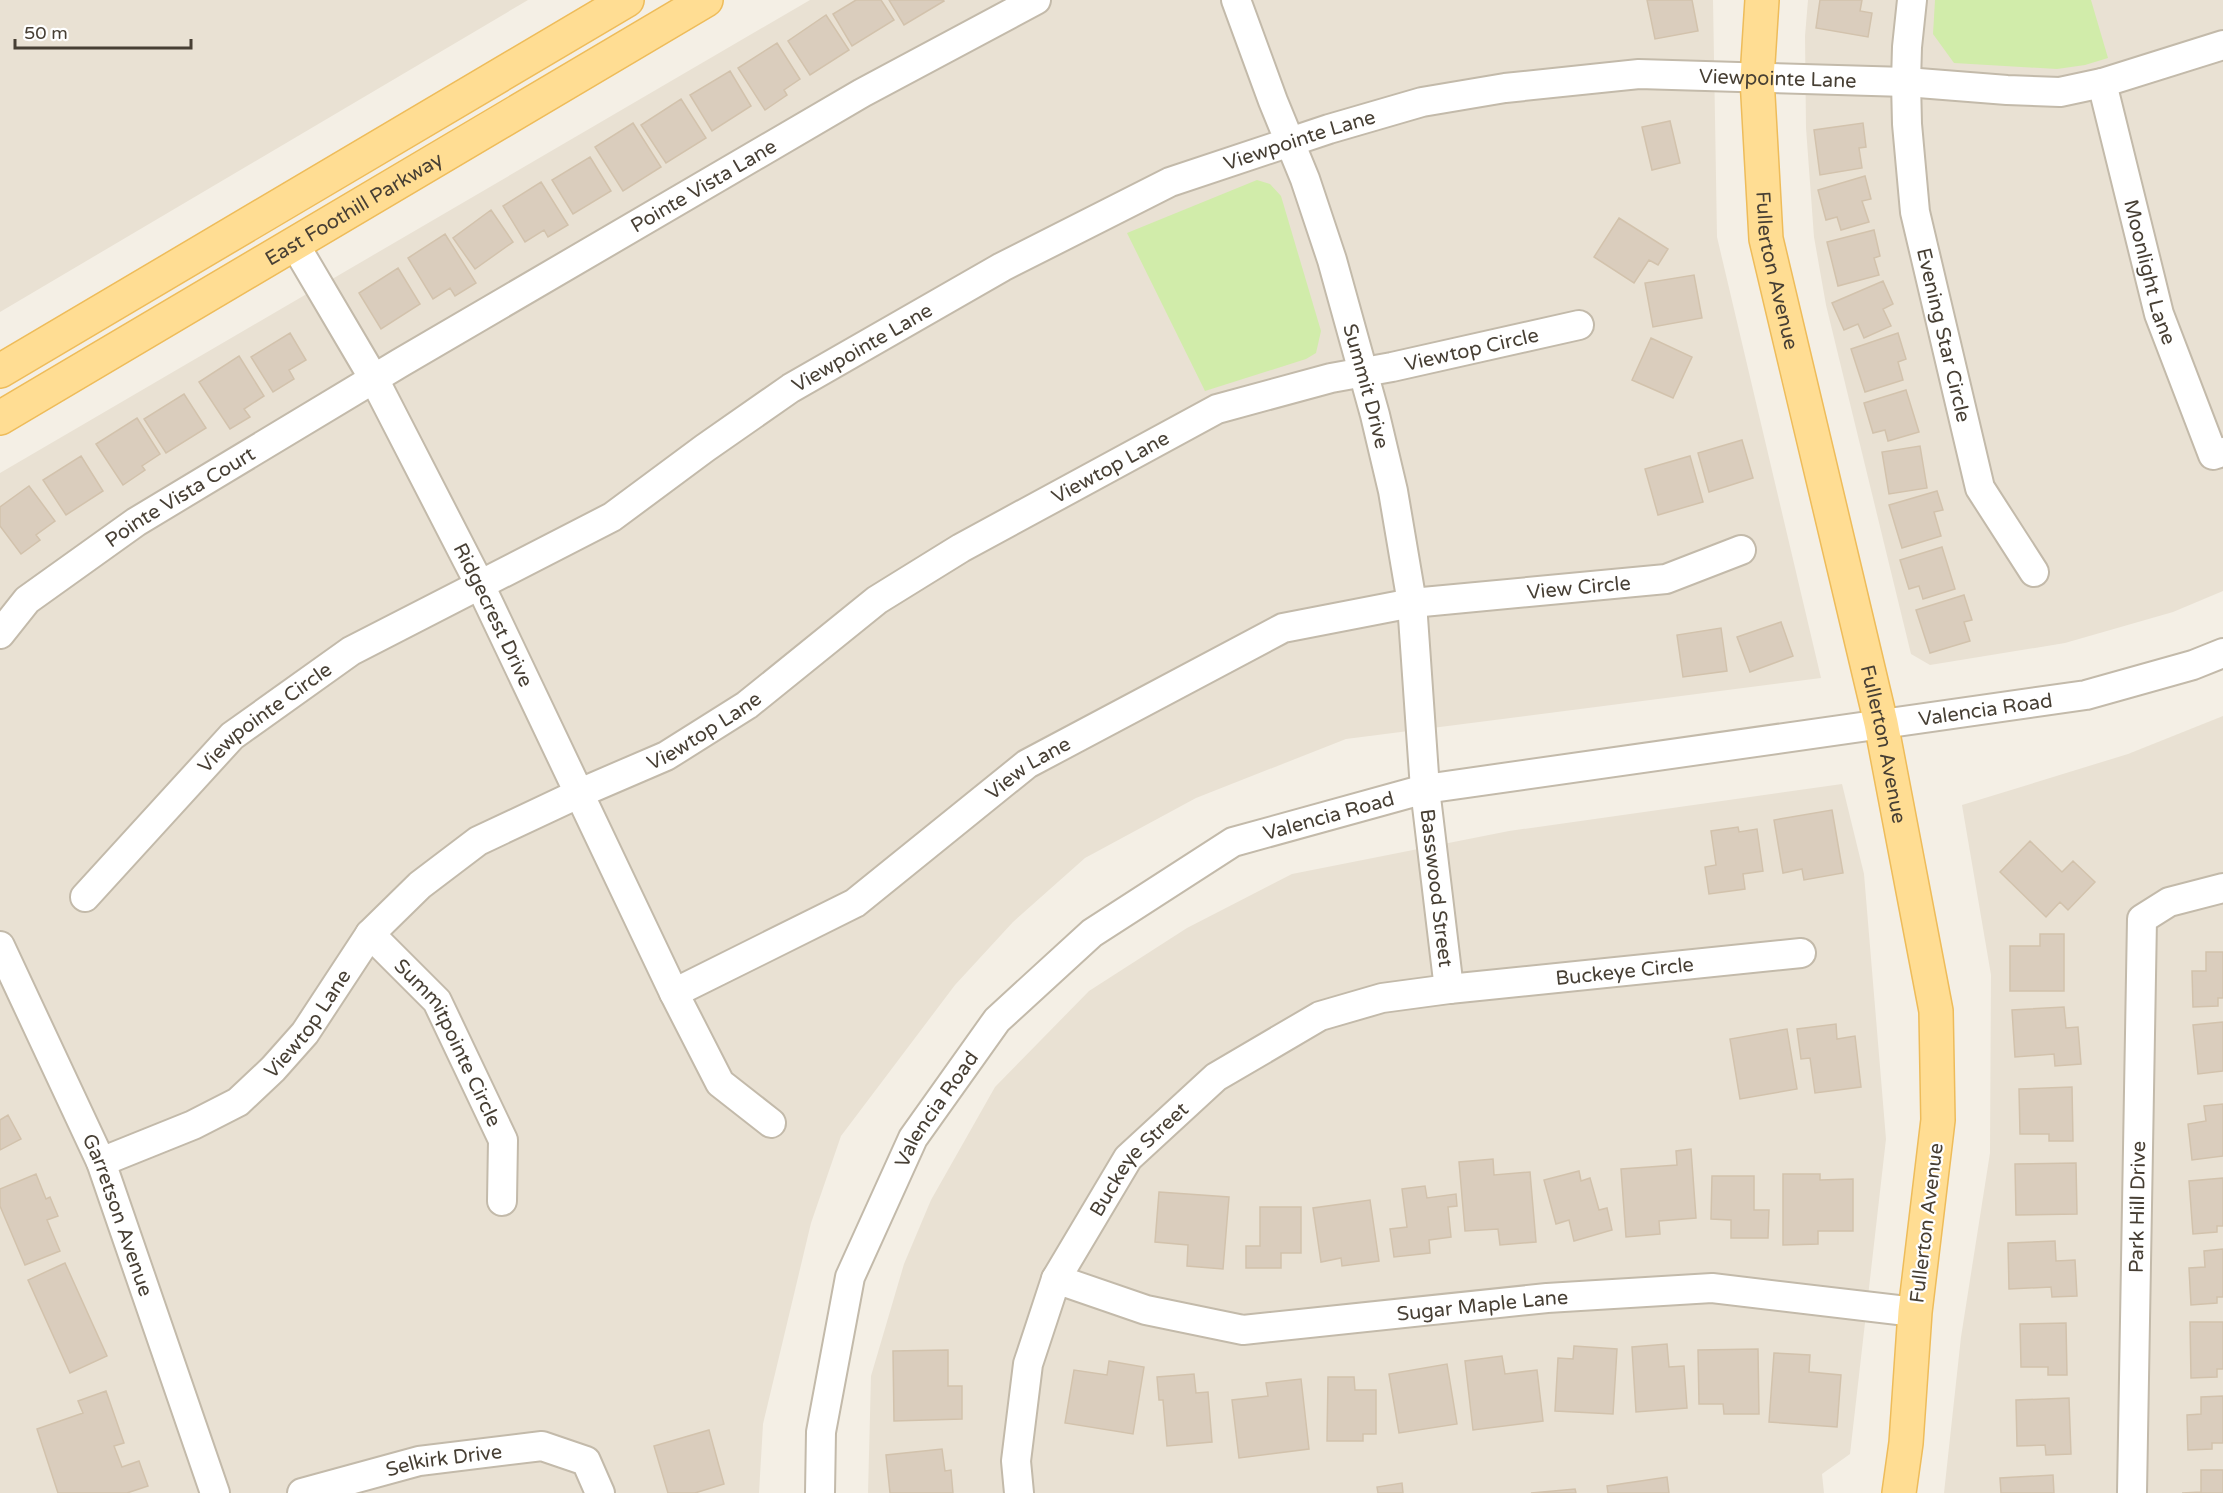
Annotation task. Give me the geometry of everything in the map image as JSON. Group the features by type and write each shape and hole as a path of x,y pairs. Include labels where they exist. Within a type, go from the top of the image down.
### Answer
{"main road":[{"name":"East Foothill Parkway","path":"0,371 627,0"},
{"name":"East Foothill Parkway","path":"0,418 706,0"},
{"name":"Fullerton Avenue","path":"1762,0 1757,78 1766,239 1881,723 1936,1011 1938,1120 1915,1312 1906,1443 1899,1493"}],"street":[{"name":"Pointe Vista Lane","path":"374,379 862,93 1036,0"},
{"name":"Summit Drive","path":"1236,0 1273,101 1291,142 1332,260 1393,490 1412,603 1425,789"},
{"name":"Evening Star Circle","path":"1912,0 1906,82 1907,124 1915,212 1980,488 2034,572"},
{"name":"Viewpointe Lane","path":"480,585 612,517 791,388 1002,267 1170,182 1291,142 1422,102 1505,88 1640,74 1906,82 2060,92 2102,83 2223,45"},
{"name":"Moonlight Lane","path":"2102,83 2159,314 2218,453"},
{"name":"Ridgecrest Drive","path":"295,245 374,379 480,585 674,993 720,1083 771,1123"},
{"name":"Viewtop Circle","path":"1363,372 1579,325"},
{"name":"Viewtop Lane","path":"101,1162 193,1125 238,1102 273,1069 305,1033 370,934 420,885 478,841 666,756 747,705 877,600 961,548 1217,409 1331,378 1363,372"},
{"name":"Pointe Vista Court","path":"0,634 27,600 136,522 374,379"},
{"name":"View Circle","path":"1412,603 1666,579 1741,550"},
{"name":"Viewpointe Circle","path":"85,897 232,736 351,651 480,585"},
{"name":"View Lane","path":"674,993 855,903 1027,764 1283,628 1412,603"},
{"name":"Valencia Road","path":"820,1493 821,1432 850,1277 913,1138 998,1020 1092,933 1233,842 1425,789 2086,695 2193,665 2223,653"},
{"name":"Basswood Street","path":"1425,789 1449,989"},
{"name":"Park Hill Drive","path":"2132,1493 2142,919 2169,903 2223,888"},
{"name":"Summitpointe Circle","path":"370,934 437,1001 503,1140 502,1201"},
{"name":"Garretson Avenue","path":"0,946 101,1162 215,1493"},
{"name":"Buckeye Circle","path":"1449,989 1802,953"},
{"name":"Buckeye Street","path":"1019,1493 1016,1461 1028,1364 1056,1279 1128,1158 1216,1077 1320,1016 1382,998 1449,989"},
{"name":"Sugar Maple Lane","path":"1056,1279 1146,1310 1243,1330 1547,1298 1712,1288 1915,1312"},
{"name":"Selkirk Drive","path":"302,1493 419,1461 542,1446 586,1461 600,1493"}],"shaded area":[{"path":"0,0 528,0 0,312"},
{"path":"810,0 1713,0 1717,237 1821,678 1346,739 1196,798 1085,858 1013,922 955,985 841,1136 811,1223 763,1424 759,1493 0,1493 0,473"},
{"path":"1808,0 2223,0 2223,591 2173,612 2065,643 1930,665 1911,654 1826,305 1814,237 1806,128 1805,36"},
{"path":"2223,716 2223,1493 1944,1493 1961,1337 1990,1153 1991,975 1962,805 2128,754"},
{"path":"1842,784 1864,874 1886,1139 1850,1454 1822,1474 1824,1493 868,1493 871,1376 904,1264 931,1200 995,1087 1089,991 1187,928 1292,874 1509,831"}],"green space":[{"path":"1935,0 2091,0 2108,58 2085,65 2057,69 1954,63 1933,34"},
{"path":"1257,180 1270,184 1281,196 1321,331 1316,353 1306,359 1205,391 1127,233"}],"building":[{"path":"856,0 881,0 894,20 852,46 833,14"},
{"path":"889,0 943,0 944,1 904,25"},
{"path":"1647,0 1692,0 1698,31 1655,39"},
{"path":"1820,0 1862,0 1860,11 1872,13 1868,37 1816,28"},
{"path":"826,15 849,50 810,75 788,41"},
{"path":"777,43 800,79 784,90 787,95 765,110 738,68"},
{"path":"730,71 751,106 712,131 690,95"},
{"path":"681,99 706,138 666,163 641,125"},
{"path":"1670,121 1680,163 1652,170 1642,127"},
{"path":"633,123 661,167 623,191 595,147"},
{"path":"1863,123 1866,147 1859,148 1862,168 1820,175 1814,130"},
{"path":"590,157 611,191 573,214 552,180"},
{"path":"1865,176 1871,199 1862,201 1869,222 1841,230 1837,217 1826,220 1818,190"},
{"path":"541,182 568,225 548,237 544,230 525,242 503,206"},
{"path":"491,210 513,242 475,269 453,238"},
{"path":"1619,218 1668,249 1658,265 1649,260 1634,283 1594,257"},
{"path":"1874,230 1880,256 1874,258 1879,275 1838,286 1827,242"},
{"path":"445,234 476,283 455,296 450,288 433,299 408,258"},
{"path":"398,268 420,304 381,329 359,293"},
{"path":"1694,275 1702,318 1653,327 1645,283"},
{"path":"1883,281 1893,304 1883,309 1891,326 1864,338 1858,324 1844,330 1832,303"},
{"path":"290,333 306,360 289,370 294,379 273,392 251,357"},
{"path":"1898,333 1906,359 1898,362 1903,380 1865,392 1851,349"},
{"path":"1651,338 1692,357 1673,398 1632,380"},
{"path":"239,356 264,396 244,409 250,417 230,429 199,382"},
{"path":"1906,390 1919,432 1888,441 1885,430 1873,433 1864,403"},
{"path":"184,394 206,428 166,453 144,419"},
{"path":"137,418 160,454 142,466 145,470 123,485 96,444"},
{"path":"1742,440 1753,478 1709,492 1698,453"},
{"path":"1920,446 1927,488 1889,494 1882,452"},
{"path":"81,456 103,491 66,515 43,480"},
{"path":"1690,456 1703,502 1658,515 1645,469"},
{"path":"29,486 55,521 36,535 40,540 21,554 0,526 0,507"},
{"path":"1937,491 1943,510 1934,512 1941,536 1902,548 1889,505"},
{"path":"1942,547 1955,589 1923,599 1919,586 1909,589 1900,560"},
{"path":"1964,595 1972,620 1964,622 1970,641 1930,653 1916,610"},
{"path":"1781,622 1793,656 1750,672 1737,637"},
{"path":"1721,628 1727,671 1683,677 1677,635"},
{"path":"1832,810 1843,873 1804,880 1802,869 1783,873 1774,820"},
{"path":"1738,827 1739,832 1757,829 1763,871 1743,874 1745,889 1709,894 1705,867 1716,865 1711,831"},
{"path":"2030,841 2062,872 2073,861 2095,882 2068,910 2060,902 2046,917 2000,872"},
{"path":"2040,934 2064,934 2064,991 2010,991 2010,946 2040,946"},
{"path":"2206,952 2223,952 2223,998 2218,998 2218,1006 2193,1007 2192,971 2206,971"},
{"path":"2064,1007 2066,1028 2078,1027 2081,1064 2055,1066 2054,1054 2015,1057 2012,1010"},
{"path":"2223,1022 2223,1071 2198,1074 2193,1025"},
{"path":"1836,1024 1837,1039 1855,1036 1861,1087 1815,1093 1810,1058 1801,1059 1797,1029"},
{"path":"1787,1029 1797,1089 1740,1099 1730,1039"},
{"path":"2072,1087 2073,1141 2049,1141 2049,1134 2020,1134 2019,1089"},
{"path":"2223,1104 2223,1156 2192,1160 2188,1124 2206,1121 2204,1106"},
{"path":"8,1115 21,1139 0,1150 0,1120"},
{"path":"1691,1149 1696,1218 1659,1221 1660,1234 1626,1237 1621,1169 1677,1165 1676,1151"},
{"path":"1493,1159 1494,1175 1530,1172 1536,1242 1500,1245 1498,1229 1465,1231 1459,1162"},
{"path":"2076,1163 2077,1214 2016,1215 2015,1164"},
{"path":"1579,1171 1581,1181 1590,1178 1599,1210 1607,1208 1612,1230 1574,1241 1569,1220 1556,1224 1544,1180"},
{"path":"36,1174 46,1199 50,1197 58,1216 47,1220 60,1251 25,1265 0,1206 0,1189"},
{"path":"1783,1174 1820,1174 1820,1180 1853,1179 1853,1231 1818,1231 1818,1244 1783,1245"},
{"path":"1712,1176 1754,1176 1754,1210 1769,1210 1768,1238 1731,1238 1731,1220 1711,1219"},
{"path":"2223,1178 2223,1226 2217,1226 2217,1232 2193,1234 2189,1181"},
{"path":"1425,1186 1427,1198 1456,1194 1457,1206 1448,1207 1451,1237 1429,1240 1430,1253 1394,1257 1390,1229 1407,1227 1402,1189"},
{"path":"1159,1192 1229,1197 1223,1269 1187,1266 1188,1245 1155,1242"},
{"path":"1370,1200 1379,1261 1342,1266 1341,1258 1321,1262 1313,1208"},
{"path":"1260,1207 1301,1207 1301,1253 1281,1253 1281,1268 1246,1268 1246,1246 1260,1246"},
{"path":"2055,1241 2056,1261 2075,1260 2077,1296 2052,1297 2051,1287 2009,1289 2008,1243"},
{"path":"2223,1249 2223,1297 2217,1297 2217,1303 2191,1305 2189,1268 2205,1267 2204,1251"},
{"path":"65,1263 107,1356 70,1373 28,1280"},
{"path":"2190,1322 2223,1322 2223,1369 2217,1369 2217,1377 2191,1378"},
{"path":"2066,1323 2067,1375 2048,1375 2048,1367 2021,1367 2020,1324"},
{"path":"1667,1344 1669,1367 1684,1366 1687,1408 1636,1412 1632,1347"},
{"path":"1574,1346 1617,1349 1613,1414 1555,1411 1558,1358 1573,1359"},
{"path":"1758,1349 1759,1414 1724,1414 1723,1404 1699,1404 1698,1350"},
{"path":"948,1350 948,1386 962,1386 962,1419 894,1421 893,1351"},
{"path":"1774,1353 1810,1355 1809,1372 1841,1375 1837,1427 1769,1422"},
{"path":"1502,1356 1505,1374 1537,1370 1543,1421 1473,1430 1465,1361"},
{"path":"1109,1361 1144,1367 1133,1434 1065,1423 1074,1370 1107,1375"},
{"path":"1447,1364 1457,1424 1399,1433 1389,1374"},
{"path":"1194,1374 1196,1393 1208,1392 1212,1442 1167,1446 1163,1400 1159,1400 1157,1377"},
{"path":"1328,1377 1354,1377 1355,1390 1376,1390 1376,1434 1363,1434 1363,1441 1327,1441"},
{"path":"1301,1379 1309,1449 1239,1458 1232,1400 1268,1396 1266,1383"},
{"path":"106,1391 124,1443 114,1446 122,1467 139,1461 148,1486 127,1493 58,1493 37,1429 83,1413 78,1401"},
{"path":"2223,1396 2223,1443 2212,1443 2212,1449 2188,1450 2187,1415 2201,1414 2201,1397"},
{"path":"2069,1398 2071,1454 2046,1455 2045,1445 2017,1446 2016,1400"},
{"path":"709,1430 724,1484 695,1493 668,1493 654,1446"},
{"path":"942,1449 945,1471 951,1470 953,1493 890,1493 886,1455"},
{"path":"2201,1470 2223,1470 2223,1493 2182,1493 2201,1492"},
{"path":"2053,1475 2054,1493 2001,1493 2000,1478"},
{"path":"1667,1477 1669,1493 1608,1493 1607,1486"},
{"path":"1402,1483 1403,1493 1378,1493 1377,1487"},
{"path":"1575,1489 1576,1493 1531,1493"}]}
